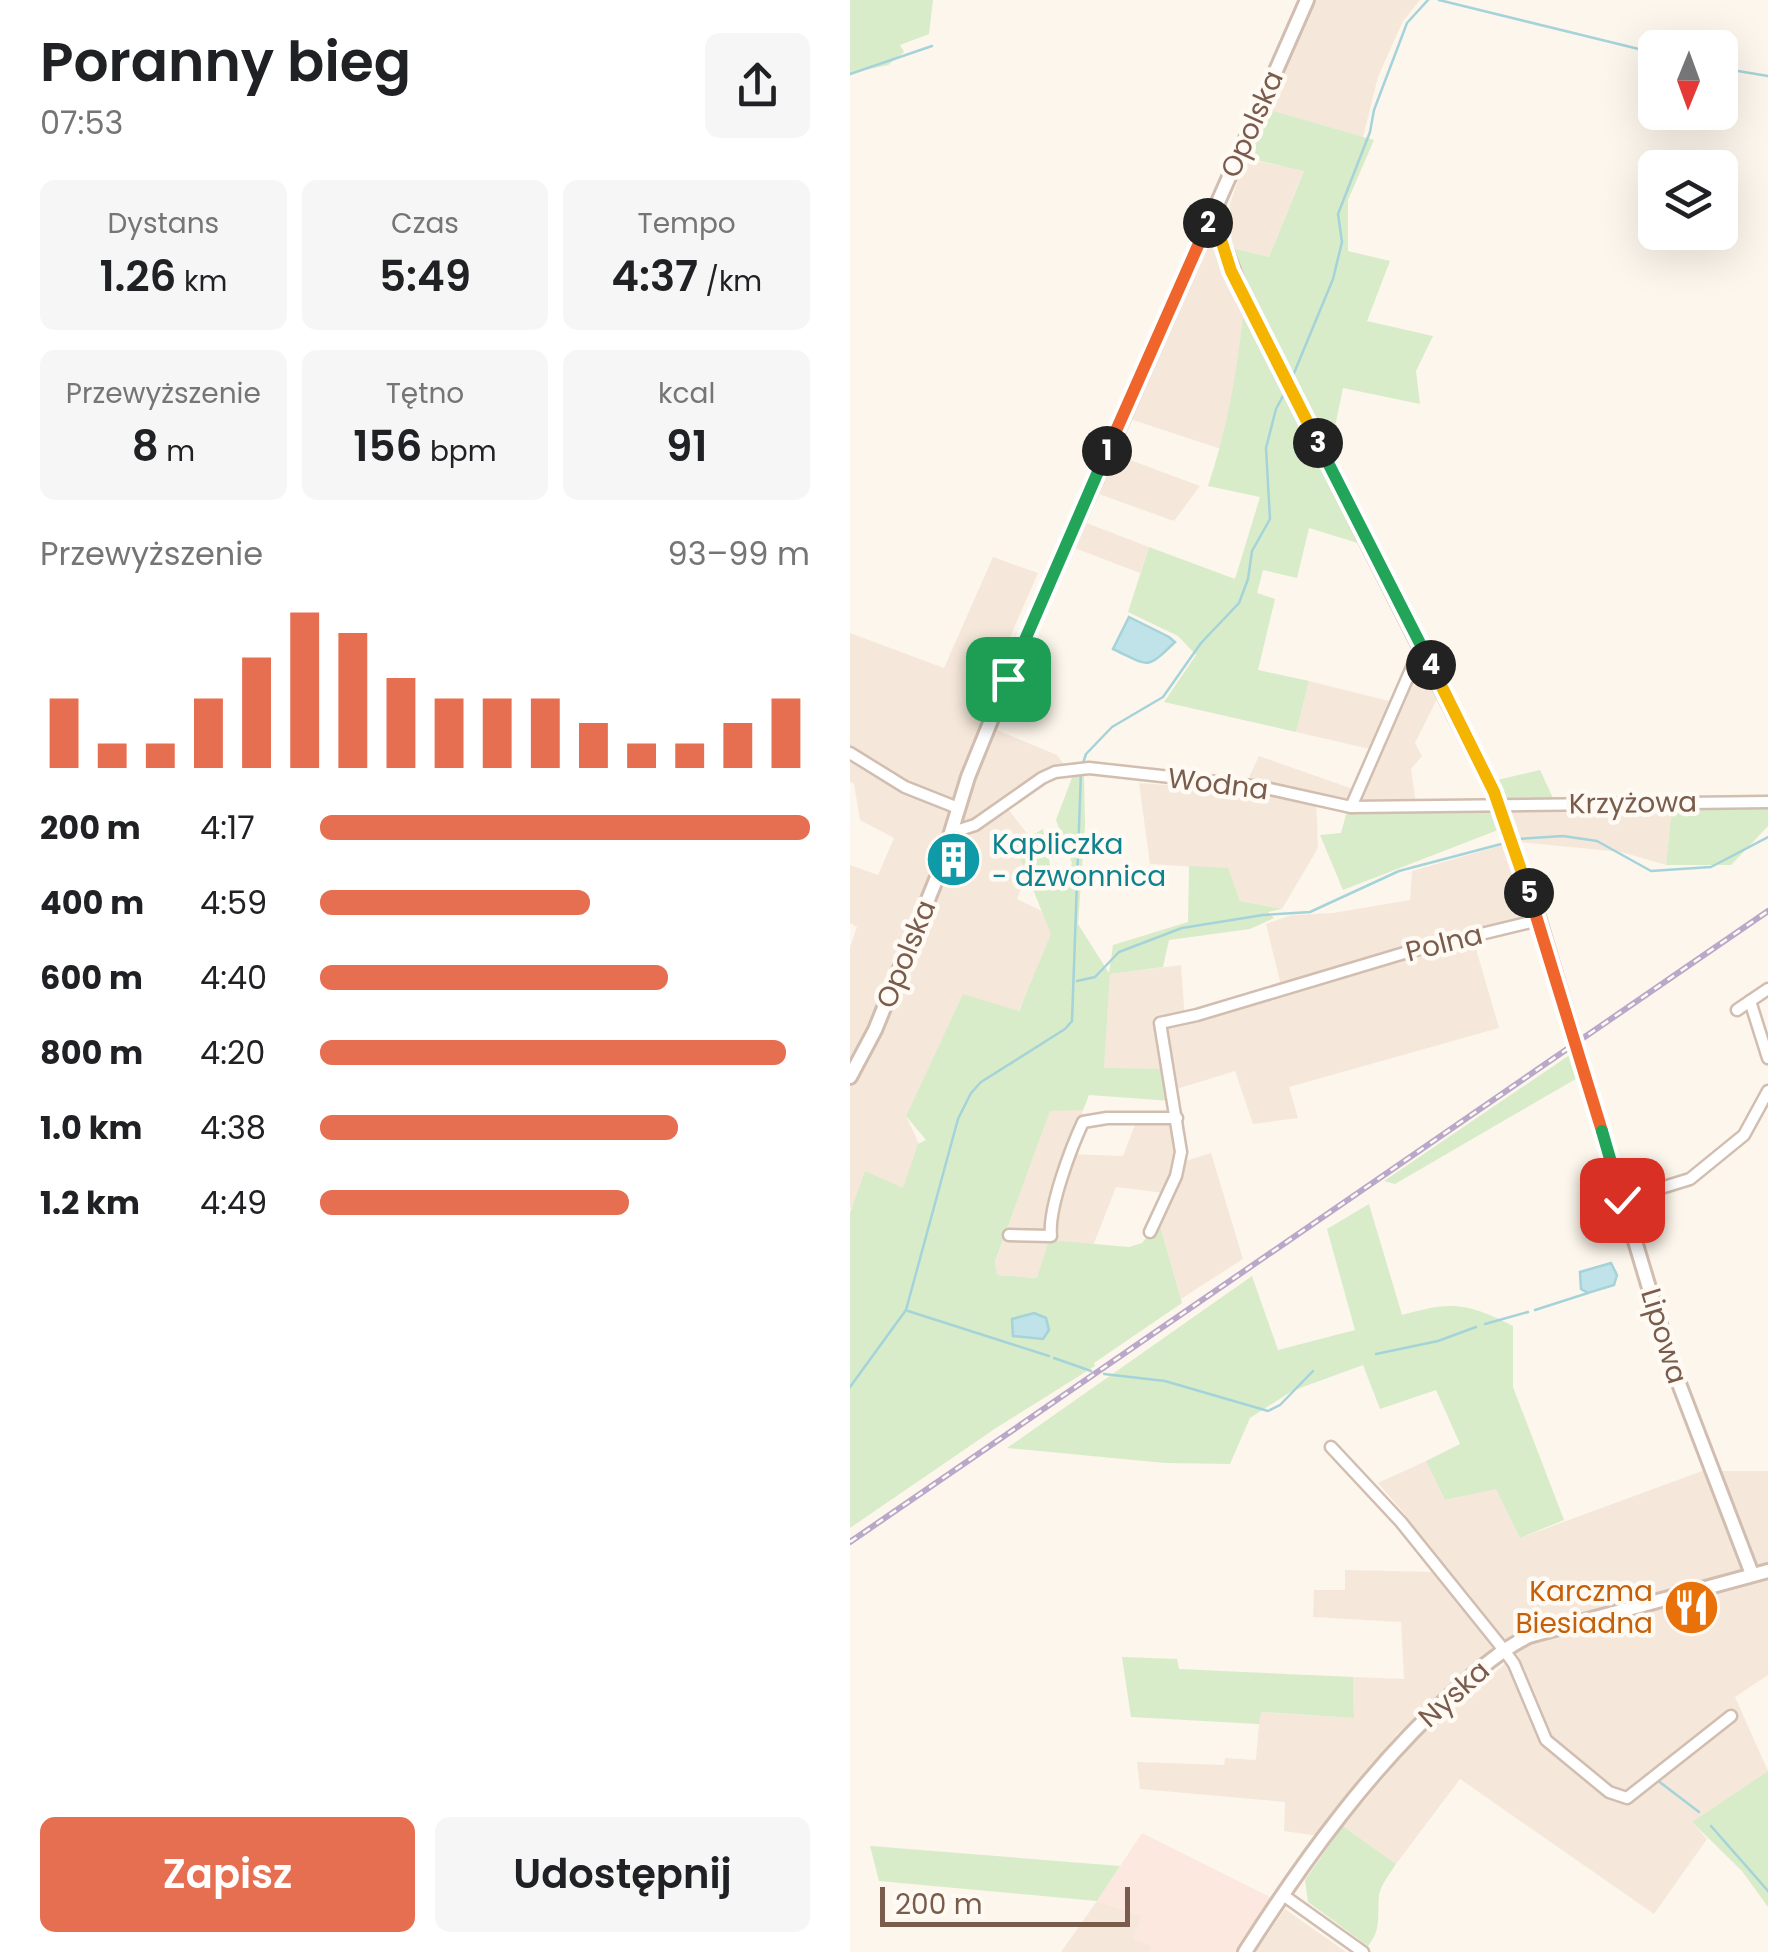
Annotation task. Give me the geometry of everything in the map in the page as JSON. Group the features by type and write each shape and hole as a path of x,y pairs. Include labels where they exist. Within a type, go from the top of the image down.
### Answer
{"street":[{"name":"Opolska","path":"850,1077 876,1030 938,876 958,808 1019,651 1308,0"},
{"path":"1208,222 1218,230 1231,271 1499,806 1539,920"},
{"path":"1351,807 1413,666 1425,652"},
{"path":"850,753 905,788 958,808"},
{"name":"Wodna","path":"953,832 975,825 1042,778 1089,768 1261,787 1351,807 1499,806"},
{"name":"Krzyżowa","path":"1499,806 1768,802"},
{"name":"Polna","path":"1150,1232 1179,1162 1177,1118 1160,1022 1228,1006 1410,951 1539,920"},
{"name":"Lipowa","path":"1539,920 1673,1368 1752,1574"},
{"path":"1736,1010 1768,989"},
{"path":"1750,1001 1768,1058"},
{"path":"1622,1200 1690,1179 1744,1135 1768,1090"},
{"path":"1009,1235 1051,1236 1054,1210 1083,1122 1106,1118 1177,1118"},
{"name":"Nyska","path":"1245,1952 1327,1834 1406,1738 1504,1650 1401,1522 1332,1447"},
{"path":"1731,1716 1626,1798 1609,1792 1546,1740 1514,1664 1504,1650 1529,1636 1768,1571"},
{"path":"1283,1895 1363,1952"}],"shaded area":[{"path":"1315,0 1420,0 1403,21 1378,77 1363,137 1266,109"},
{"path":"1245,159 1304,170 1269,257 1232,248 1230,204"},
{"path":"1208,246 1216,250 1221,272 1243,314 1237,373 1221,449 1130,419"},
{"path":"1114,454 1200,486 1174,521 1096,493"},
{"path":"1084,522 1149,547 1140,573 1072,547"},
{"path":"993,557 1038,573 1000,660 1004,663 980,723 1057,755 1066,767 1008,809 1037,846 1017,899 1060,920 1018,1012 963,995 906,1116 920,1146 904,1194 858,1210 850,1208 850,947 857,927 850,923 850,865 878,875 894,838 860,820 854,784 850,782 850,633 944,668"},
{"path":"1416,649 1439,695 1415,743 1422,756 1411,769 1416,804 1346,804 1316,798 1318,848 1282,909 1240,901 1228,869 1150,864 1139,783 1243,790 1259,756 1353,789 1370,749 1296,732 1309,681 1393,702"},
{"path":"1672,806 1666,865 1621,852 1519,842 1506,813 1512,809"},
{"path":"1506,844 1530,920 1472,935 1499,1028 1289,1087 1298,1118 1253,1124 1235,1071 1157,1095 1103,1076 1110,974 1181,965 1185,1019 1283,994 1266,924 1292,915 1333,913 1410,900 1412,871"},
{"path":"1050,1110 1083,1110 1069,1154 1123,1156 1136,1122 1171,1123 1177,1144 1176,1164 1211,1153 1243,1259 1181,1299 1159,1222 1172,1194 1116,1187 1093,1246 1049,1240 1038,1278 997,1275 995,1263"},
{"path":"1426,1461 1445,1500 1496,1488 1520,1538 1702,1471 1768,1471 1768,1675 1735,1697 1768,1771 1692,1822 1707,1839 1654,1914 1460,1779 1396,1864 1343,1826 1413,1743 1514,1656 1505,1638 1398,1733 1319,1836 1284,1831 1285,1802 1140,1789 1137,1762 1224,1765 1225,1758 1256,1760 1260,1712 1354,1718 1353,1677 1404,1679 1401,1622 1313,1617 1314,1590 1345,1590 1345,1570 1434,1572 1398,1528 1407,1517 1378,1483"},
{"path":"1142,1833 1274,1899 1239,1952 1150,1952 1151,1946 1133,1939 1142,1916 1097,1901"},
{"path":"1097,1901 1143,1916 1152,1946 1150,1952 1061,1952"},
{"path":"1285,1909 1346,1952 1255,1952"}],"green space":[{"path":"850,0 933,0 929,34 900,45 904,52 888,65 850,73"},
{"path":"1263,108 1374,140 1348,200 1348,251 1390,261 1367,321 1433,336 1416,371 1420,404 1343,388 1330,451 1240,278 1232,248 1269,257 1304,171 1242,157"},
{"path":"1243,314 1361,544 1309,528 1297,578 1263,570 1257,593 1275,599 1258,670 1309,681 1296,732 1164,702 1196,655 1178,636 1128,612 1149,547 1235,579 1260,497 1208,486 1230,401"},
{"path":"1540,770 1553,798 1502,800 1493,781"},
{"path":"1084,774 1085,826 1078,924 1109,973 1113,945 1188,922 1189,866 1228,868 1240,901 1282,909 1268,912 1274,918 1250,929 1169,940 1163,967 1110,974 1104,1068 1165,1069 1172,1101 1089,1095 1083,1110 1050,1111 995,1262 997,1275 1037,1278 1049,1240 1129,1247 1142,1243 1159,1222 1182,1303 1094,1363 1095,1366 850,1528 850,1213 865,1171 903,1188 918,1144 926,1140 906,1116 963,994 1019,1011 1051,934 1015,845 1043,829 1052,875 1062,892 1072,863 1056,820 1073,775"},
{"path":"1672,806 1768,806 1768,826 1731,865 1666,865"},
{"path":"1491,810 1498,830 1343,890 1320,835 1341,833 1347,811"},
{"path":"1574,1052 1579,1077 1395,1184 1384,1181"},
{"path":"1369,1204 1402,1315 1458,1306 1513,1326 1513,1387 1564,1520 1520,1538 1496,1489 1445,1500 1426,1461 1460,1444 1436,1390 1380,1409 1363,1365 1292,1391 1250,1418 1230,1464 1165,1463 1007,1448 1252,1276 1278,1350 1355,1330 1327,1229"},
{"path":"1122,1657 1177,1659 1179,1669 1353,1677 1354,1718 1261,1712 1259,1724 1131,1717"},
{"path":"1768,1771 1768,1907 1742,1871 1692,1822"},
{"path":"1343,1826 1396,1864 1380,1891 1377,1928 1368,1946 1308,1902 1305,1880"},
{"path":"870,1846 1120,1866 1097,1901 879,1881"}],"water":[{"path":"1129,617 1175,642 1147,663 1113,649"},
{"path":"1611,1263 1617,1275 1614,1285 1588,1293 1581,1289 1580,1272"},
{"path":"1034,1313 1046,1318 1049,1330 1043,1339 1013,1336 1012,1319"}],"waterway":[{"path":"1292,378 1333,279 1342,242 1338,214 1370,132 1374,110 1407,23 1428,0"},
{"path":"1439,0 1638,49"},
{"path":"850,74 932,46"},
{"path":"1738,71 1768,76"},
{"path":"1083,763 1086,754 1112,727 1163,697 1201,643 1239,603 1252,551 1270,519 1266,448 1284,394"},
{"path":"850,1387 906,1310 958,1119 971,1093 981,1082 1072,1021 1081,771"},
{"path":"1480,779 1491,803"},
{"path":"1518,839 1563,836 1597,841 1651,871 1711,867 1768,837"},
{"path":"1077,981 1095,977 1119,952 1182,928 1310,912 1399,871 1505,843"},
{"path":"1535,1310 1588,1293"},
{"path":"908,1311 1049,1356"},
{"path":"1485,1324 1528,1312"},
{"path":"1376,1354 1438,1341 1476,1327"},
{"path":"1054,1358 1091,1371"},
{"path":"1104,1374 1165,1381 1268,1411 1280,1405 1313,1371"},
{"path":"1657,1780 1699,1812"},
{"path":"1711,1826 1768,1891"}],"railway":[{"path":"850,1542 1768,911"}],"place":[{"name":"Kapliczka - dzwonnica","path":"953,860"},
{"name":"Karczma Biesiadna","path":"1692,1607"}],"route":[{"path":"1008,679 1208,222 1218,230 1231,271 1494,792 1539,920 1622,1200"}]}
